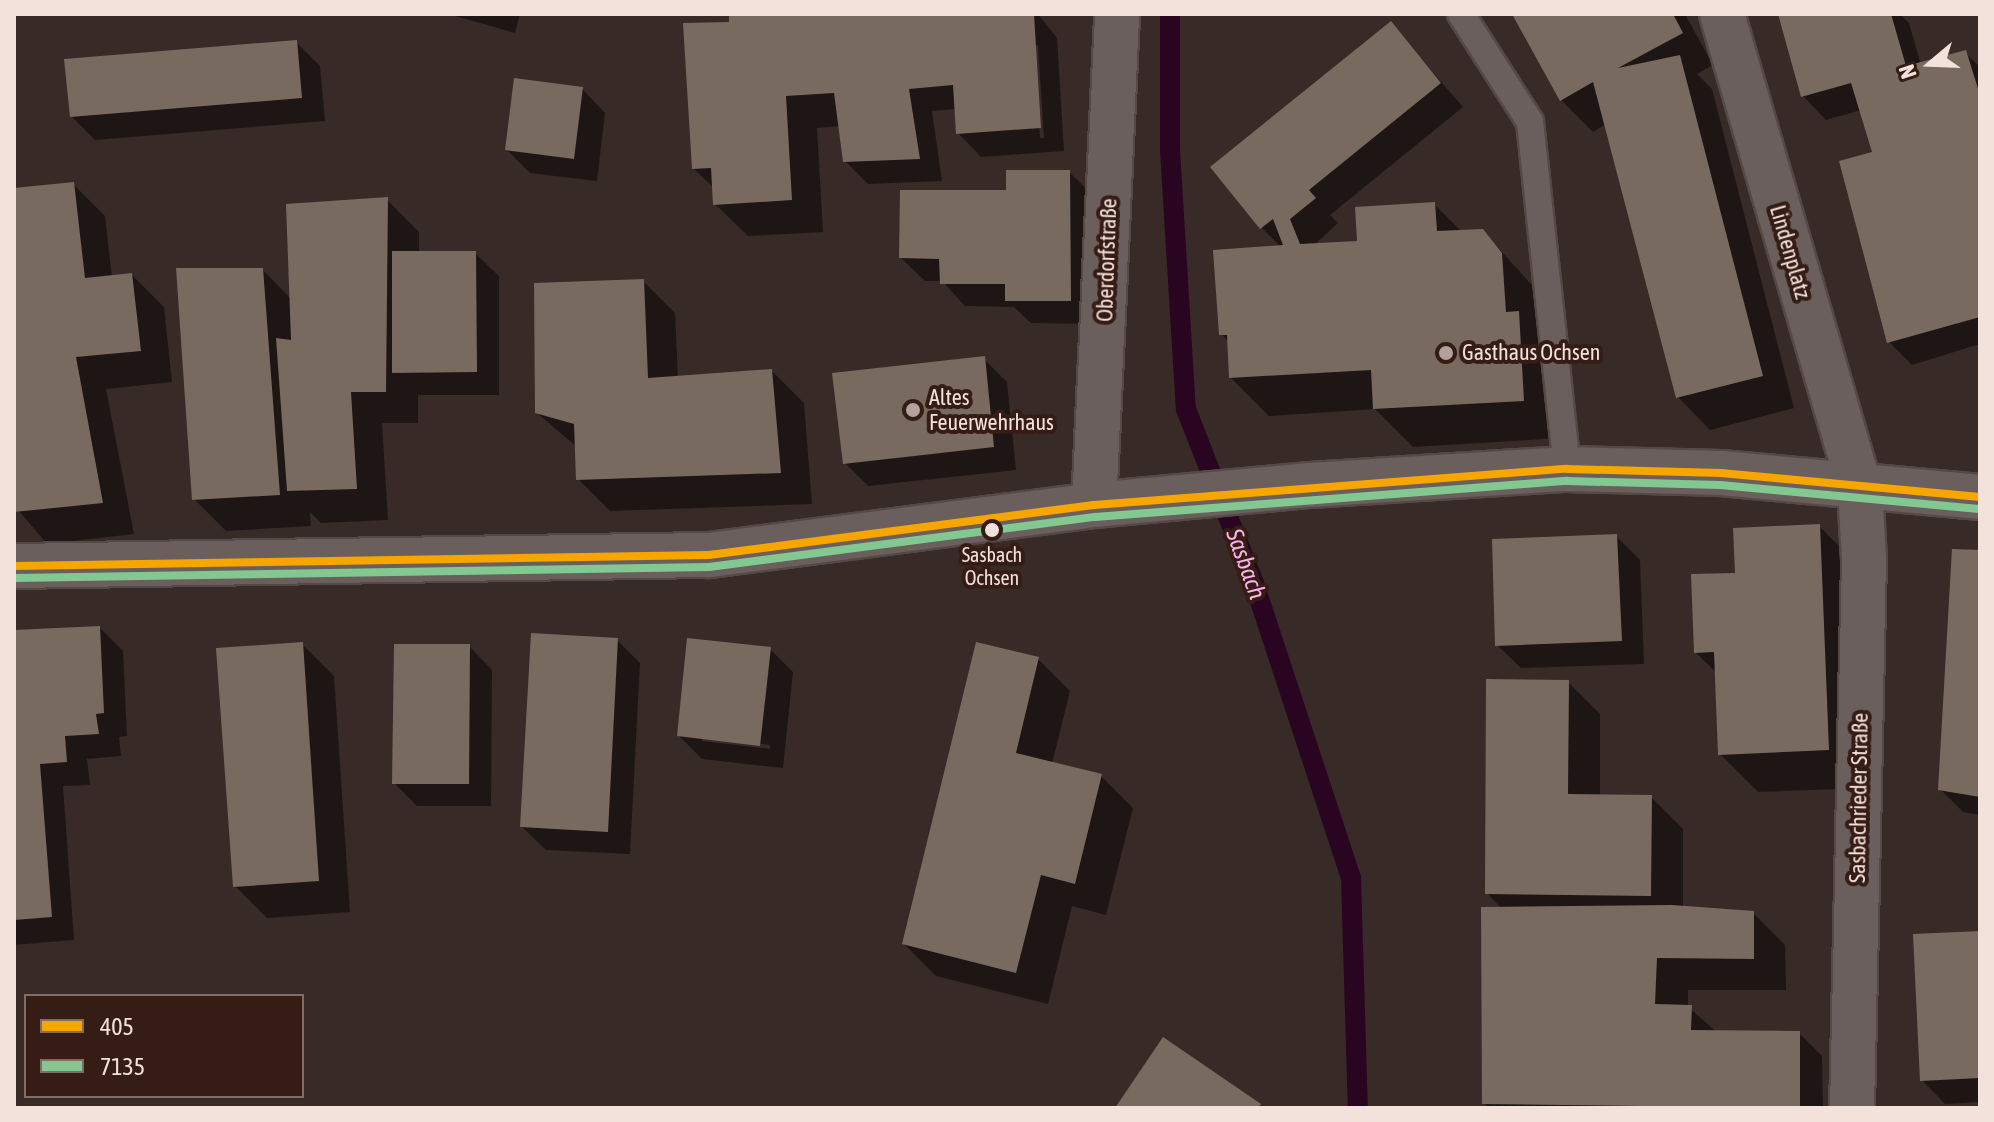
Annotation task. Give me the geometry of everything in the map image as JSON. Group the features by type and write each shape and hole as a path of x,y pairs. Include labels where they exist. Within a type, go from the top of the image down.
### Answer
{"street":[{"name":"Oberdorfstraße","path":"1094,505 1117,14"},
{"name":"Lindenplatz","path":"1722,14 1860,488"},
{"path":"14,566 709,555 1094,505 1292,487 1567,469 1721,473 1980,497"},
{"name":"Sasbachrieder Straße","path":"1852,1108 1864,560 1860,488"}],"lane":[{"path":"1461,14 1530,122 1567,469"}],"building":[{"path":"729,14 1034,14 1041,128 956,134 953,85 909,89 920,159 843,162 834,93 786,96 792,200 713,205 711,168 692,169 683,23 729,22"},
{"path":"1512,14 1673,14 1683,33 1618,68 1680,55 1763,376 1676,398 1593,82 1560,101"},
{"path":"1778,14 1891,14 1906,66 1966,50 1980,95 1980,317 1887,343 1839,161 1872,152 1851,83 1801,97"},
{"path":"1391,21 1441,83 1309,190 1316,198 1290,219 1300,244 1357,241 1355,207 1435,202 1437,231 1483,229 1502,253 1506,312 1519,311 1524,401 1373,409 1371,370 1229,378 1227,335 1219,335 1213,250 1283,245 1273,219 1260,229 1210,167"},
{"path":"297,40 302,98 70,117 64,59"},
{"path":"514,78 583,87 574,159 505,150"},
{"path":"1006,170 1070,170 1071,301 1005,301 1005,284 940,284 939,259 899,258 900,190 1006,190"},
{"path":"74,182 85,278 132,273 141,351 76,357 103,503 14,512 14,188"},
{"path":"388,197 386,392 351,392 357,489 287,491 276,338 291,340 286,204"},
{"path":"392,251 476,251 477,372 392,373"},
{"path":"176,268 263,268 280,495 192,500"},
{"path":"644,279 648,378 772,369 781,473 576,480 574,424 535,413 534,283"},
{"name":"Altes Feuerwehrhaus","path":"985,356 994,447 843,464 832,373"},
{"path":"1820,524 1829,750 1718,755 1714,652 1694,653 1691,574 1735,573 1733,528"},
{"path":"1617,534 1622,641 1495,646 1492,539"},
{"path":"1952,549 1980,550 1980,797 1938,790"},
{"path":"100,626 104,713 96,714 99,734 65,736 67,762 40,764 52,917 14,920 14,630"},
{"path":"531,633 618,638 608,832 520,827"},
{"path":"687,638 771,647 760,746 677,736"},
{"path":"303,642 319,881 233,887 216,648"},
{"path":"976,642 1039,657 1016,753 1102,774 1075,884 1041,875 1016,973 902,944"},
{"path":"394,644 470,644 469,784 392,784"},
{"path":"1486,679 1569,680 1568,794 1652,795 1651,896 1485,894"},
{"path":"1672,905 1754,911 1754,959 1657,958 1655,1004 1692,1005 1691,1030 1800,1031 1800,1108 1482,1104 1481,907"},
{"path":"1980,931 1980,1078 1920,1081 1913,934"},
{"path":"1163,1037 1261,1104 1258,1108 1115,1108"}],"waterway":[{"name":"Sasbach","path":"1170,14 1170,150 1186,409 1254,583 1351,878 1358,1108"}],"transit line":[{"name":"405","path":"14,566 709,555 1094,505 1567,469 1721,473 1980,497"},
{"name":"7135","path":"14,578 709,567 1095,517 1567,481 1720,485 1979,509"}],"place":[{"name":"Gasthaus Ochsen","path":"1446,353"},
{"name":"Altes Feuerwehrhaus","path":"913,410"},
{"name":"Sasbach Ochsen","path":"992,530"}]}
